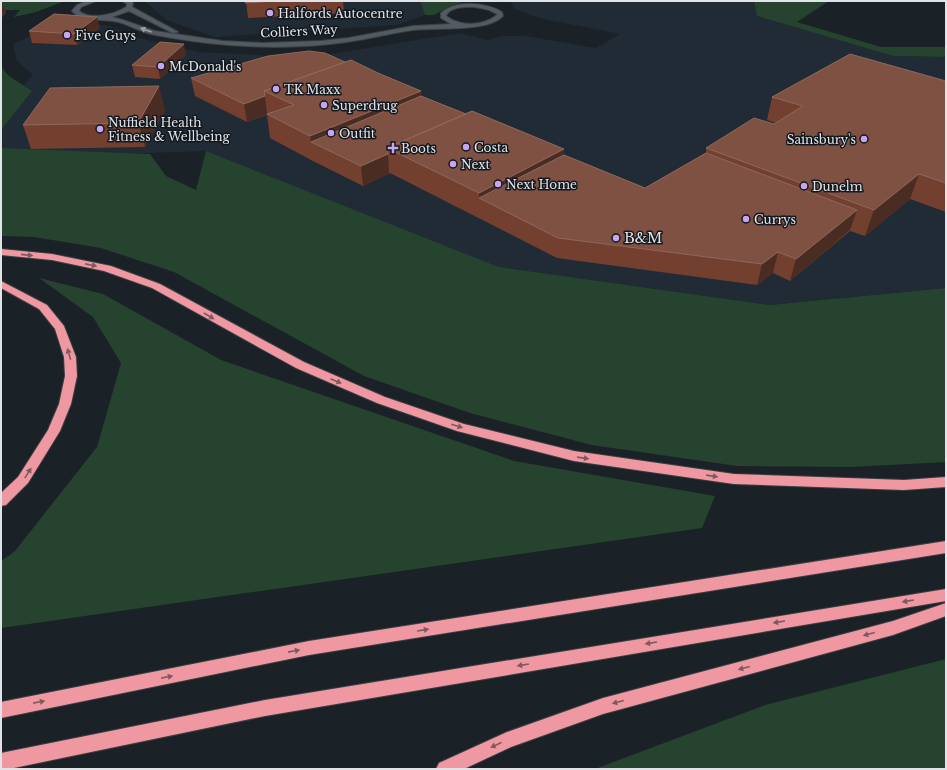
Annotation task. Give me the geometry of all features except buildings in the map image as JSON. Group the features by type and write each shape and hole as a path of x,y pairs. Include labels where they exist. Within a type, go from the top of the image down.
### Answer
{"highway":[{"path":"1,252 52,257 107,268 156,286 300,365 381,400 461,428 574,456 734,479 904,485 946,482"},
{"path":"1,284 43,307 60,328 70,357 71,376 65,404 54,431 23,480 1,501"},
{"path":"1,710 309,648 946,547"},
{"path":"1,762 265,708 946,595"},
{"path":"445,769 507,740 603,706 893,628 946,609"}],"street":[{"name":"Colliers Way","path":"93,1 80,3 75,11 80,15 121,21 154,32 223,43 263,45 341,40 413,28 470,25 491,22 500,16 500,13 497,10 476,3 451,8 444,13 444,16 413,28"},
{"name":"Colliers Way","path":"125,1 130,3 130,8"},
{"name":"Colliers Way","path":"101,17 119,14 130,8"},
{"name":"Colliers Way","path":"130,8 185,37"},
{"name":"Colliers Way","path":"444,16 452,22 470,25"}],"shaded area":[{"path":"144,1 420,1 425,15 397,25 214,37 167,20"},
{"path":"510,1 754,1 757,16 893,56 946,57 946,288 770,305 499,267 206,151 1,158 1,110 33,75 17,61 13,44 49,27 96,24 110,26 139,38 198,52 261,55 268,58 325,55 460,33 487,40 502,36 526,36 596,48 620,34 539,18 515,9"}],"green space":[{"path":"1,1 65,1 36,12 14,17 20,10 1,10"},
{"path":"420,1 464,1 434,15 425,15"},
{"path":"754,1 829,1 797,22 881,47 946,47 946,57 893,56 757,16"},
{"path":"1,67 9,76 32,91 1,130"},
{"path":"1,148 150,154 166,176 196,190 206,151 499,267 770,305 946,288 946,462 852,467 737,466 592,445 470,413 364,376 174,272 101,248 34,237 1,236"},
{"path":"39,278 103,294 221,360 514,461 715,496 702,528 1,628 1,561 15,551 97,447 121,363 93,317"},
{"path":"946,659 946,769 595,769 765,705"}],"place":[{"name":"Halfords Autocentre","path":"270,13"},
{"name":"Five Guys","path":"67,35"},
{"name":"McDonald's","path":"161,66"},
{"name":"TK Maxx","path":"276,89"},
{"name":"Superdrug","path":"324,105"},
{"name":"Nuffield Health Fitness & Wellbeing","path":"100,129"},
{"name":"Outfit","path":"331,133"},
{"name":"Sainsbury's","path":"864,139"},
{"name":"Costa","path":"466,147"},
{"name":"Boots","path":"393,148"},
{"name":"Next","path":"453,164"},
{"name":"Next Home","path":"498,184"},
{"name":"Dunelm","path":"804,186"},
{"name":"Currys","path":"746,219"},
{"name":"B&M","path":"616,238"}]}
